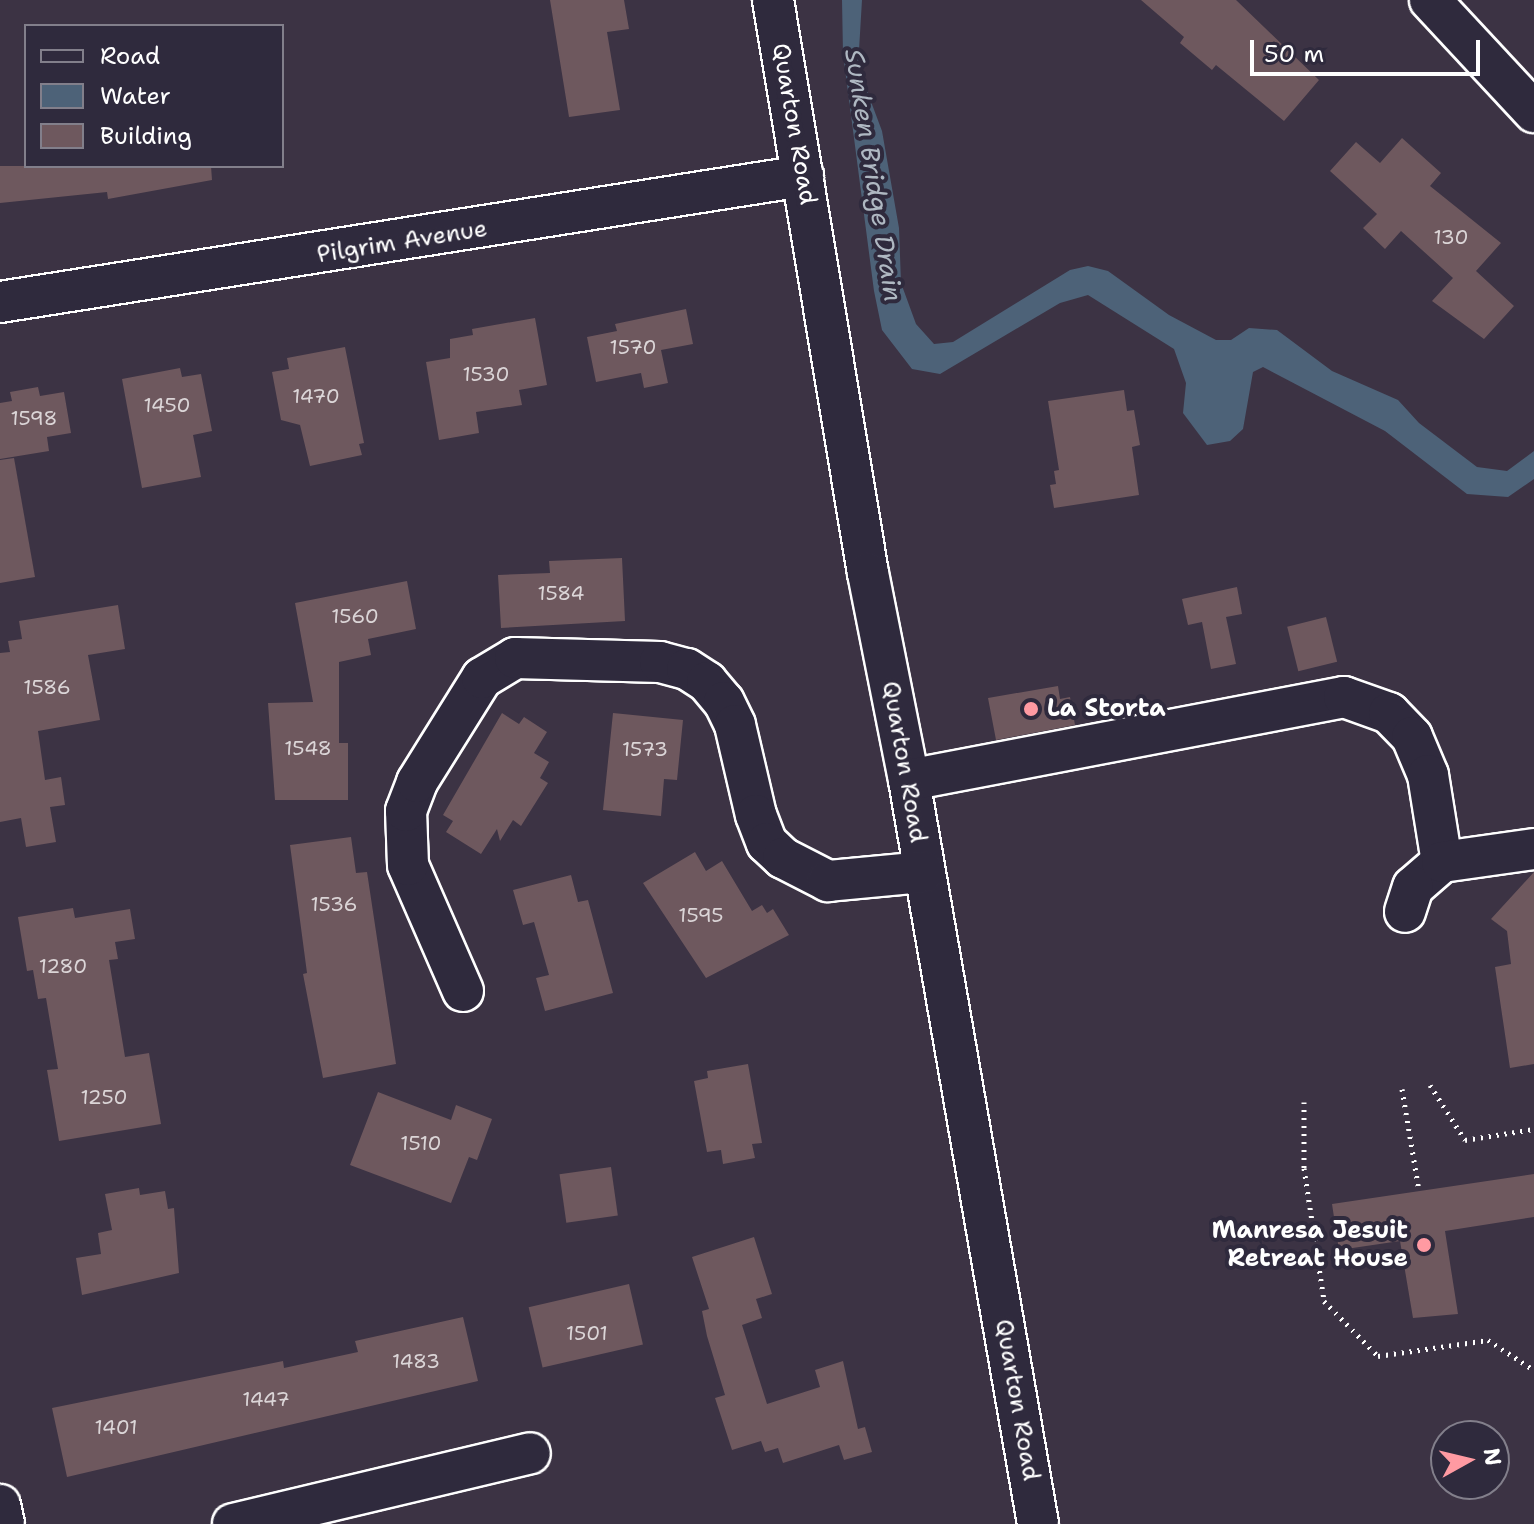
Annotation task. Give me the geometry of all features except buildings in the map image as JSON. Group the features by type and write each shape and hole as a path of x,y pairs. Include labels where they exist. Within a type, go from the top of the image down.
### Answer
{"street":[{"name":"Quarton Road","path":"773,0 868,573 909,780 1038,1524"},
{"path":"1430,0 1534,112"},
{"name":"Pilgrim Avenue","path":"0,302 803,176"},
{"path":"463,991 408,865 406,811 417,782 482,678 515,658 660,662 687,669 707,682 724,702 735,725 756,815 767,843 783,858 828,881 924,872"},
{"path":"909,780 1344,697 1389,713 1412,737 1428,775 1442,862"},
{"path":"1405,912 1413,887 1442,862 1534,849"},
{"path":"233,1524 530,1453"},
{"path":"0,1505 4,1524"}],"path":[{"path":"1430,1085 1465,1140 1534,1129"},
{"path":"1402,1089 1419,1191"},
{"path":"1304,1102 1304,1168 1324,1301 1378,1356 1488,1340 1534,1370"}],"water":[{"name":"Sunken Bridge Drain","path":"842,0 862,0 858,67 882,131 899,228 901,283 916,324 934,344 953,342 1070,270 1088,266 1108,271 1169,315 1216,340 1231,340 1249,328 1277,330 1332,371 1398,400 1419,423 1477,467 1507,471 1534,451 1534,479 1508,497 1467,494 1385,431 1263,367 1253,372 1243,429 1230,441 1207,445 1183,413 1186,383 1174,349 1088,295 1060,303 940,374 912,369 882,330 874,291 843,54"}],"place":[{"name":"La Storta","path":"1031,709"},
{"name":"Manresa Jesuit Retreat House","path":"1424,1245"}]}
